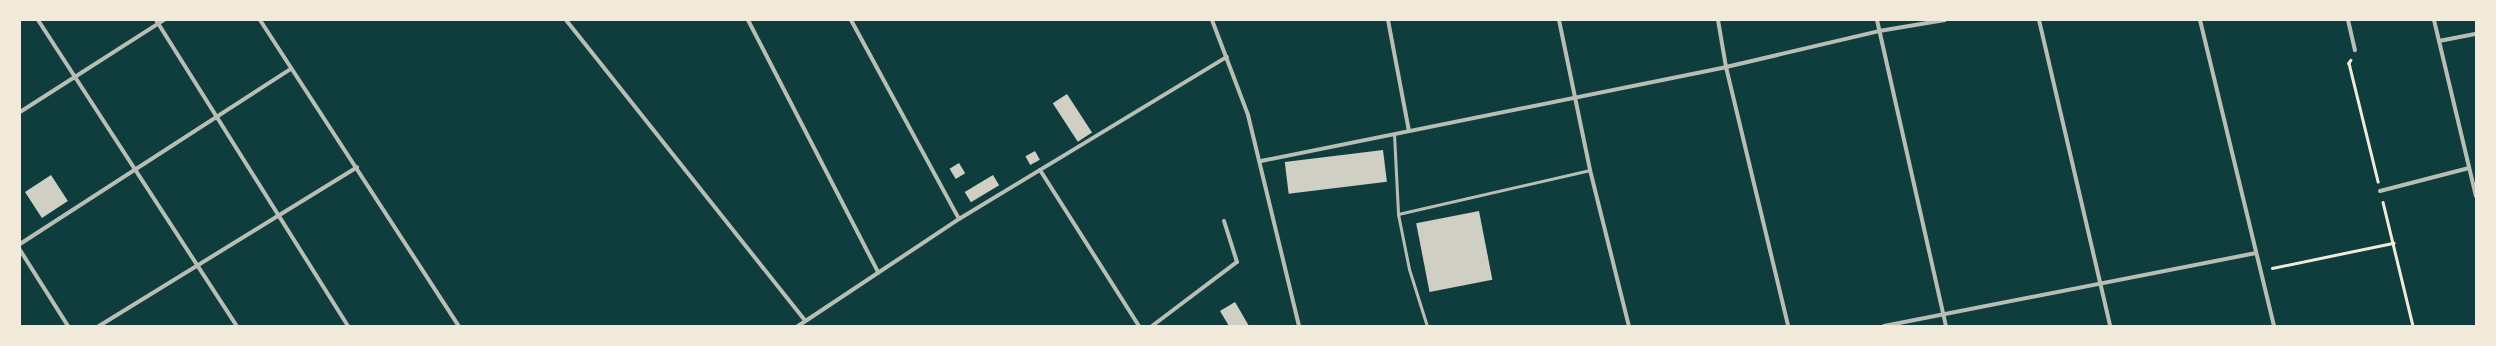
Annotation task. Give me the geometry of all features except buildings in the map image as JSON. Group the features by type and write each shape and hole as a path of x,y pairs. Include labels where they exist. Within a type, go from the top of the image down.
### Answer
{"street":[{"path":"38,20 134,170 198,264 237,326"},
{"path":"20,112 157,22 164,20"},
{"path":"260,20 459,326"},
{"path":"566,20 805,321"},
{"path":"748,20 878,272"},
{"path":"851,20 959,219"},
{"path":"1212,20 1241,93 1261,161 1300,326"},
{"path":"1388,20 1409,131"},
{"path":"1558,20 1576,97 1590,170 1629,326"},
{"path":"1718,20 1726,67 1788,326"},
{"path":"1877,20 1946,326"},
{"path":"1261,161 1726,67 1879,31 1945,20"},
{"path":"2039,20 2110,326"},
{"path":"2200,20 2274,326"},
{"path":"2348,20 2355,50"},
{"path":"2434,20 2476,196"},
{"path":"157,22 348,326"},
{"path":"2439,41 2476,34"},
{"path":"798,326 959,219 1227,57"},
{"path":"20,244 291,69"},
{"path":"99,326 278,214 357,168"},
{"path":"2380,191 2469,168"},
{"path":"1040,170 1139,326"},
{"path":"1152,326 1237,262 1224,221"},
{"path":"20,250 68,326"},
{"path":"1884,326 1943,312 2101,284 2256,253"}],"lane":[{"path":"1394,134 1398,214 1409,269 1427,326"},
{"path":"1398,214 1590,170"}],"path":[{"path":"2260,270 2393,243"}]}
